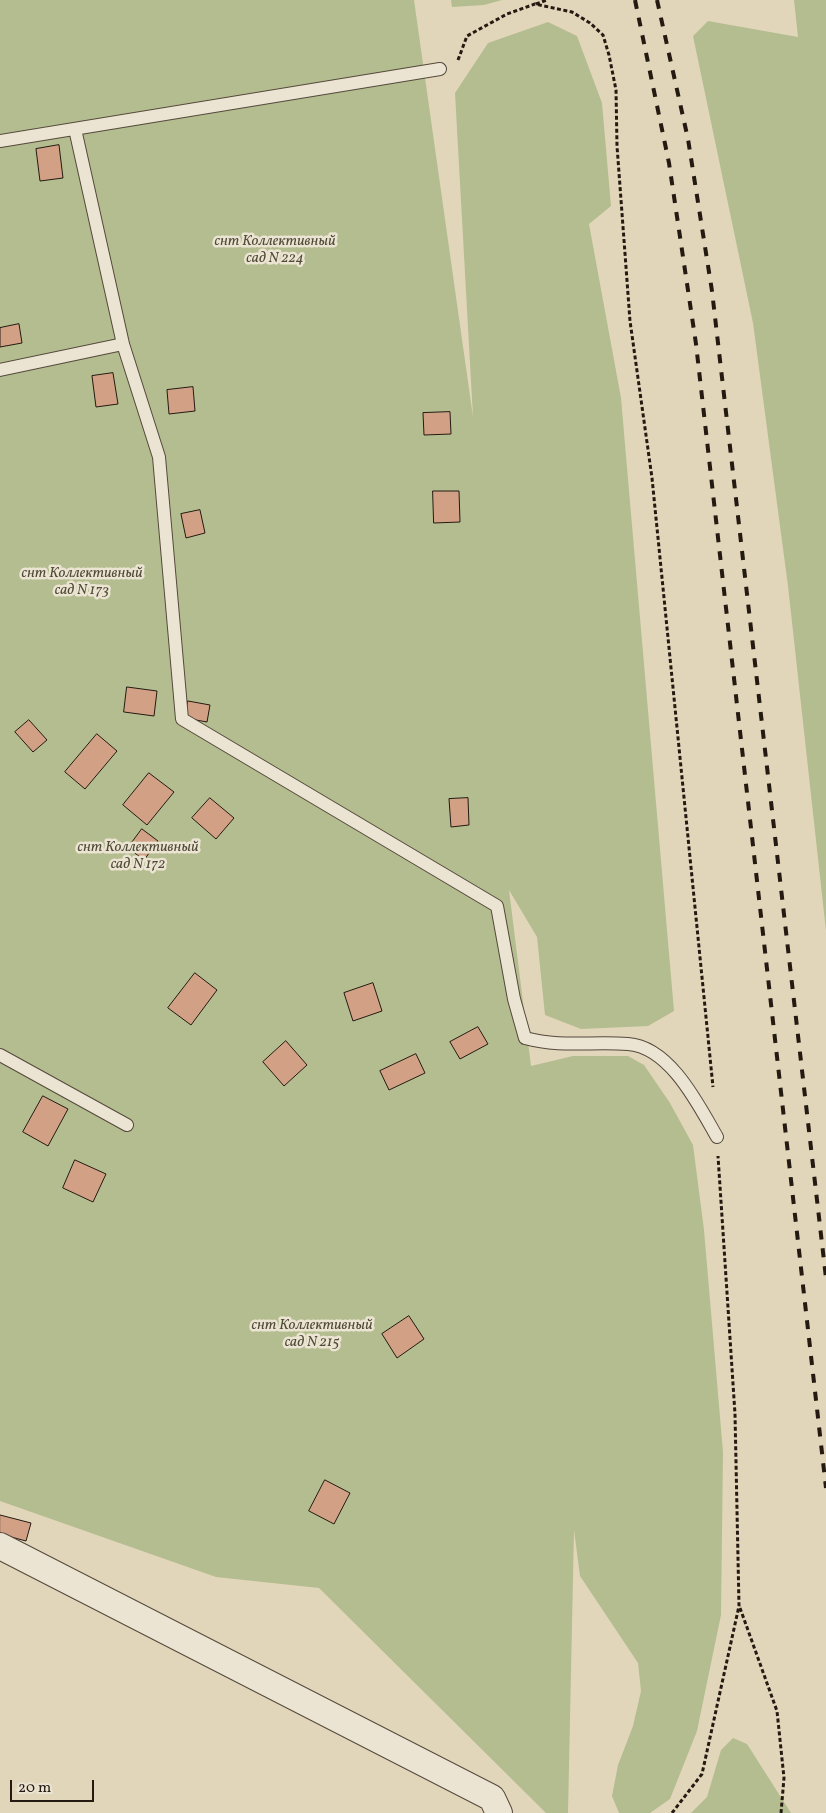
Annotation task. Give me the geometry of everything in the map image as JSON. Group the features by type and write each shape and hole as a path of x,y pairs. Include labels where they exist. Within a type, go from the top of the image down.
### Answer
{"street":[{"path":"0,1546 492,1798 499,1813"}],"lane":[{"path":"0,141 440,69"},
{"path":"75,129 123,344 159,457 182,718 497,906 514,999 524,1038 548,1044 630,1044 656,1053 692,1093 717,1137"},
{"path":"0,370 123,344"},
{"path":"0,1055 127,1125"}],"path":[{"path":"440,69 458,62 467,36 507,14 547,0"},
{"path":"535,4 572,12 590,23 603,35 616,90 617,146 630,321 654,497 713,1088"},
{"path":"672,1813 702,1774 739,1606 735,1414 717,1137"},
{"path":"739,1606 777,1711 784,1778 781,1813"}],"green space":[{"path":"0,0 414,0 473,417 455,93 488,43 548,22 577,36 602,103 611,206 589,224 621,398 674,1011 648,1026 581,1029 545,1015 537,937 509,890 531,1066 573,1056 628,1056 644,1065 670,1103 693,1145 704,1230 723,1452 721,1615 697,1731 670,1799 650,1813 619,1813 612,1796 618,1765 633,1726 641,1691 638,1663 580,1576 574,1530 568,1813 546,1813 319,1588 216,1577 0,1501"},
{"path":"451,0 502,0 484,5 452,7"},
{"path":"794,0 826,0 826,931 788,586 753,323 693,36 708,21 798,37"},
{"path":"733,1738 747,1744 791,1813 691,1813 707,1797 721,1750"}],"building":[{"path":"59,145 63,178 40,181 36,149"},
{"path":"19,324 22,343 0,347 0,328"},
{"path":"113,373 118,404 96,407 92,376"},
{"path":"193,387 195,411 169,414 167,390"},
{"path":"450,412 451,434 424,435 423,413"},
{"path":"433,491 459,491 460,522 434,523"},
{"path":"200,510 205,533 186,538 181,514"},
{"path":"127,687 157,691 154,716 124,712"},
{"path":"188,701 210,705 207,722 185,718"},
{"path":"29,720 47,740 33,752 15,732"},
{"path":"97,734 117,751 85,789 65,772"},
{"path":"149,773 174,792 147,825 123,805"},
{"path":"210,798 234,818 216,839 192,818"},
{"path":"468,798 469,825 451,827 449,799"},
{"path":"142,829 158,841 144,860 128,848"},
{"path":"195,973 217,990 191,1025 168,1008"},
{"path":"373,983 382,1011 353,1021 344,993"},
{"path":"478,1027 488,1044 460,1059 450,1042"},
{"path":"286,1041 307,1065 284,1086 263,1062"},
{"path":"416,1054 425,1073 389,1090 380,1071"},
{"path":"43,1096 68,1109 48,1146 23,1132"},
{"path":"75,1160 106,1174 93,1202 63,1188"},
{"path":"409,1316 424,1339 397,1358 382,1334"},
{"path":"325,1480 350,1493 334,1524 309,1511"},
{"path":"0,1515 31,1523 26,1541 0,1534"}],"railway":[{"path":"635,0 669,163 696,344 826,1488"},
{"path":"657,0 688,139 712,291 826,1278"}],"park label":[{"name":"снт Коллективный сад N 224","path":"275,250"},
{"name":"снт Коллективный сад N 173","path":"82,582"},
{"name":"снт Коллективный сад N 172","path":"138,856"},
{"name":"снт Коллективный сад N 215","path":"312,1334"}]}
